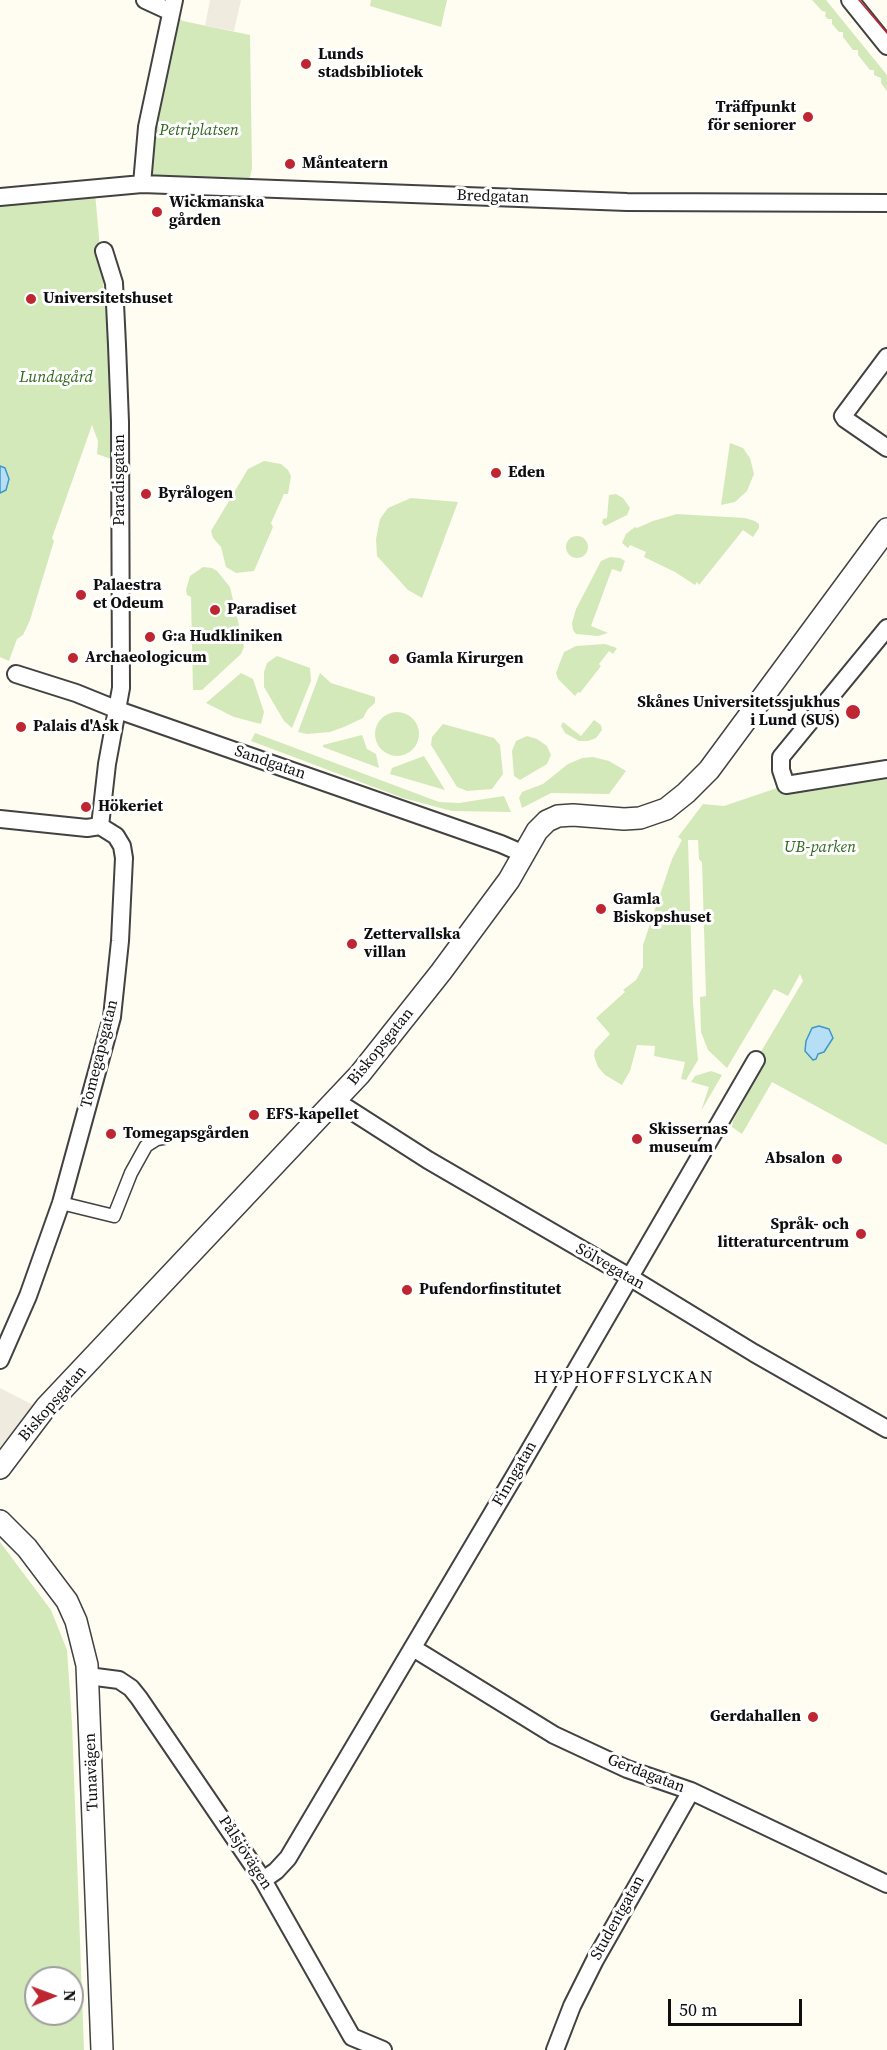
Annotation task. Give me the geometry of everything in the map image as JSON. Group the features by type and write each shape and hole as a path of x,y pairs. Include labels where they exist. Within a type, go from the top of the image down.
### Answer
{"street":[{"path":"142,184 147,127 172,6 145,0"},
{"path":"850,0 887,46"},
{"name":"Bredgatan","path":"0,197 142,184 627,202 887,203"},
{"name":"Paradisgatan","path":"104,251 114,283 120,422 121,688 118,710"},
{"path":"887,357 843,416 887,448"},
{"name":"Biskopsgatan","path":"0,1468 46,1407 193,1253 265,1172 360,1074 441,972 509,880 537,831 547,821 558,816 573,814 624,819 640,818 675,802 709,770 887,529"},
{"path":"887,628 781,757 781,770 786,785 887,769"},
{"name":"Sandgatan","path":"16,674 76,693 524,854"},
{"path":"0,819 87,828 100,826 118,710"},
{"name":"Tomegapsgatan","path":"0,1360 28,1296 61,1203 112,1017 120,941 124,858 122,846 116,836 100,826"},
{"name":"Finngatan","path":"263,1880 276,1871 288,1858 631,1278 756,1060"},
{"name":"Sölvegatan","path":"336,1101 429,1160 754,1353 887,1429"},
{"path":"61,1203 114,1216 131,1173 146,1146 157,1139 168,1137"},
{"name":"Tunavägen","path":"0,1521 27,1548 67,1601 81,1637 88,1676 102,2050"},
{"name":"Gerdagatan","path":"413,1648 554,1735 627,1769 691,1791 887,1884"},
{"name":"Pålsjövägen","path":"88,1676 113,1678 131,1688 263,1880 348,2044 383,2050"},
{"name":"Studentgatan","path":"555,2050 572,2006 595,1960 691,1791"}],"green space":[{"path":"371,0 447,0 441,27 370,6"},
{"path":"812,0 826,0 887,75 887,91 881,83 881,78 874,75 874,70 870,70 858,55 858,50 853,50 843,37 843,32 839,32 832,24 832,19 828,19 825,16 826,12 822,11"},
{"name":"Petriplatsen","path":"171,12 183,21 250,35 252,168 248,187 142,184"},
{"name":"Lundagård","path":"95,193 115,415 110,416 111,459 97,454 98,441 92,425 52,538 54,541 30,620 23,635 17,639 9,661 0,657 0,203"},
{"path":"730,443 743,448 750,458 754,474 747,491 735,502 721,505"},
{"path":"264,461 281,464 288,470 291,476 288,494 284,494 271,523 273,527 254,571 236,573 226,567 221,547 213,538 211,531 248,469"},
{"path":"616,494 623,498 630,508 627,515 605,526 602,523 603,519 607,518 609,495"},
{"path":"411,498 458,502 422,598 408,590 377,556 376,539 380,519 388,508"},
{"path":"677,514 745,518 755,521 759,524 759,528 753,537 743,530 699,585 697,582 695,585 644,557 646,552 630,545 628,548 622,543 626,534 635,527"},
{"path":"573,536 581,536 588,543 588,551 581,558 573,558 566,551 566,543"},
{"path":"610,557 625,561 621,572 612,569 591,626 608,633 598,636 576,634 572,623 576,609 601,561"},
{"path":"203,567 217,571 230,587 244,647 241,654 202,690 193,690 191,597 187,595 186,590 190,576"},
{"path":"605,644 617,648 613,654 609,651 599,664 601,666 580,693 578,692 575,696 558,679 556,673 564,652 576,646"},
{"path":"277,656 310,668 311,681 292,728 284,721 264,687 264,672 267,663"},
{"path":"241,673 253,679 264,712 261,724 234,717 206,703"},
{"path":"320,673 331,683 375,697 375,703 363,718 344,727 330,732 307,734 298,732"},
{"path":"397,712 412,719 419,734 412,749 397,756 382,749 375,734 382,719"},
{"path":"594,720 601,725 602,730 596,738 588,741 579,741 565,733 561,726 563,722 581,736"},
{"path":"443,724 494,738 500,745 503,774 492,789 467,791 457,787 431,745 432,737"},
{"path":"255,733 439,802 459,803 504,796 511,812 452,811 403,798 251,741"},
{"path":"362,735 367,749 376,754 379,768 323,747 323,745"},
{"path":"527,736 547,746 551,755 547,764 520,780 514,776 512,751 516,741"},
{"path":"424,756 445,790 390,774 392,768"},
{"path":"593,757 609,761 626,771 609,794 551,793 522,808 519,798 522,792 543,784 568,764 582,758"},
{"name":"UB-parken","path":"887,769 887,1145 772,1082 742,1134 732,1127 763,1065 756,1060 803,981 800,974 788,996 774,989 727,1068 708,1050 701,1032 700,997 706,996 702,862 699,859 698,840 688,840 693,1003 698,1060 686,1080 681,1079 685,1062 654,1056 655,1046 637,1045 630,1071 622,1085 605,1075 598,1067 594,1056 595,1050 610,1034 596,1018 625,992 623,990 636,980 643,967 643,945 672,859 682,840 678,837 703,804 724,806 786,785"},
{"path":"711,1071 722,1075 701,1111 709,1087 691,1082 695,1076"},
{"path":"0,1542 51,1610 67,1650 72,1723 81,1966 24,1966 24,2026 83,2026 84,2050 0,2050"}],"shaded area":[{"path":"210,0 241,0 234,31 205,26"},
{"path":"0,1388 35,1406 0,1447"}],"water":[{"path":"0,466 5,468 9,479 6,490 0,493"},
{"path":"819,1026 829,1029 833,1038 824,1052 818,1054 813,1060 805,1051 806,1041 812,1028"}],"tram line":[{"path":"859,0 887,33"}],"place":[{"name":"Lunds stadsbibliotek","path":"306,64"},
{"name":"Träffpunkt för seniorer","path":"808,117"},
{"name":"Månteatern","path":"290,164"},
{"name":"Wickmanska gården","path":"157,212"},
{"name":"Universitetshuset","path":"31,299"},
{"name":"Eden","path":"496,473"},
{"name":"Byrålogen","path":"146,494"},
{"name":"Palaestra et Odeum","path":"81,595"},
{"name":"Paradiset","path":"215,610"},
{"name":"G:a Hudkliniken","path":"150,637"},
{"name":"Archaeologicum","path":"73,658"},
{"name":"Gamla Kirurgen","path":"394,659"},
{"name":"Skånes Universitetssjukhus i Lund (SUS)","path":"853,712"},
{"name":"Palais d'Ask","path":"21,727"},
{"name":"Hökeriet","path":"86,807"},
{"name":"Gamla Biskopshuset","path":"601,909"},
{"name":"Zettervallska villan","path":"352,944"},
{"name":"EFS-kapellet","path":"254,1115"},
{"name":"Tomegapsgården","path":"111,1134"},
{"name":"Skissernas museum","path":"637,1139"},
{"name":"Absalon","path":"837,1159"},
{"name":"Språk- och litteraturcentrum","path":"861,1234"},
{"name":"Pufendorfinstitutet","path":"407,1290"},
{"name":"Gerdahallen","path":"813,1717"}],"district":[{"name":"HYPHOFFSLYCKAN","path":"624,1378"}]}
